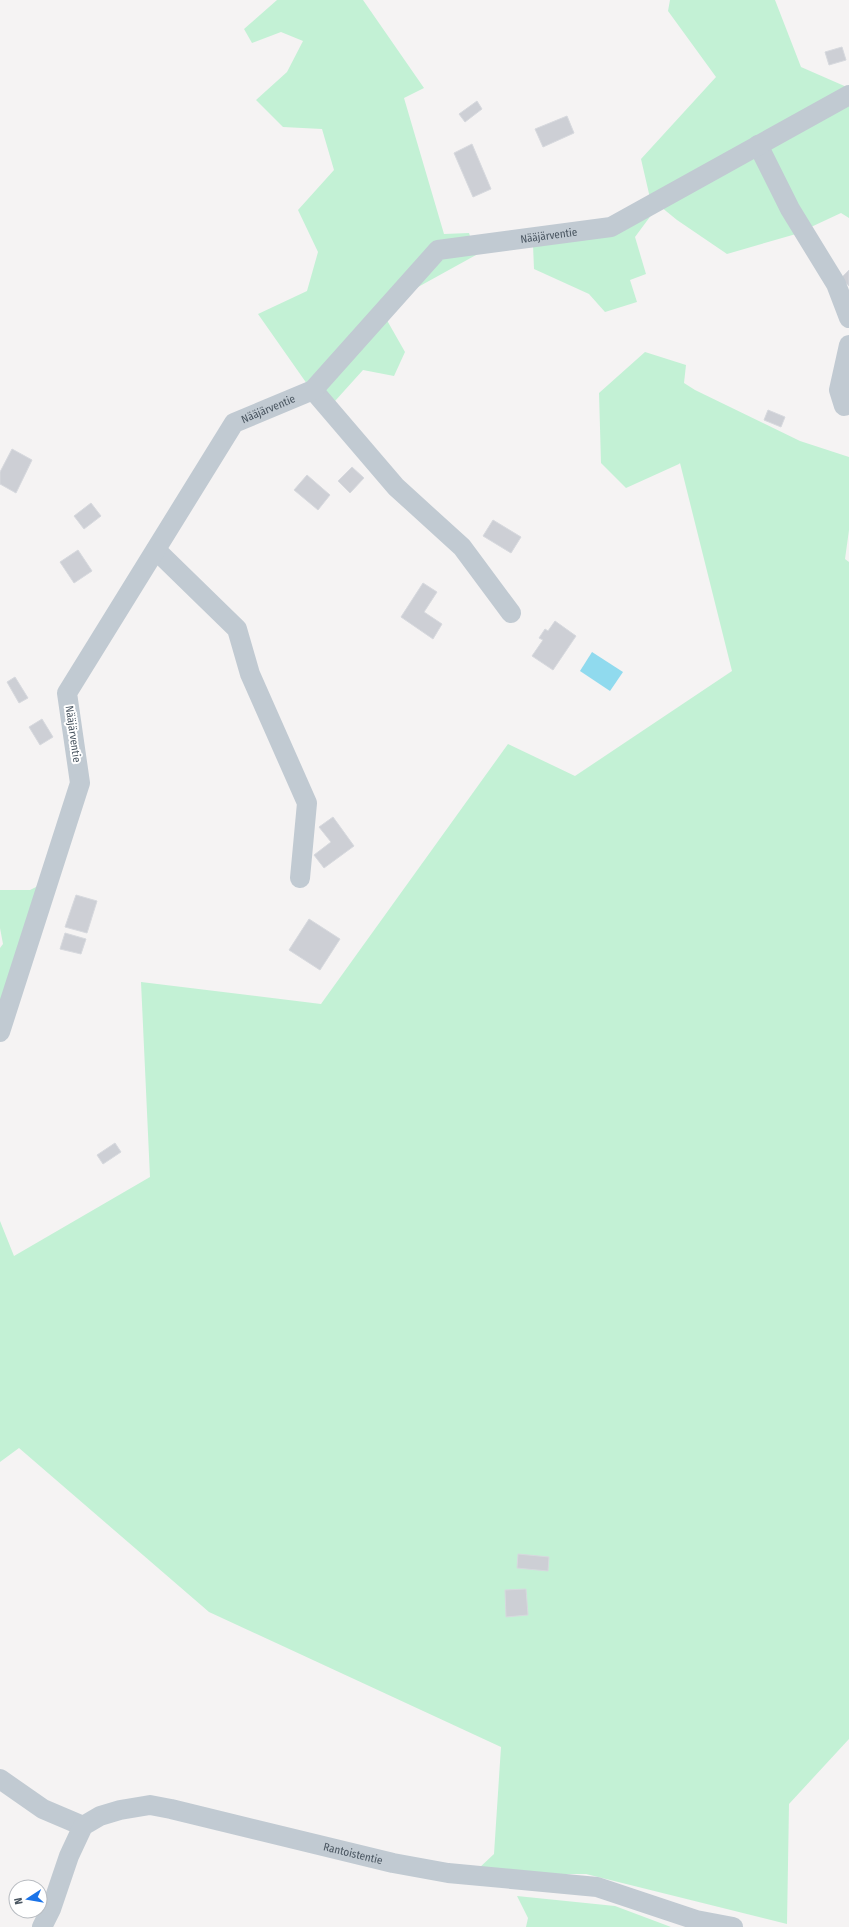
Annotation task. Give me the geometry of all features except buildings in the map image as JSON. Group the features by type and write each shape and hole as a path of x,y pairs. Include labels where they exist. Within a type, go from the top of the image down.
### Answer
{"street":[{"name":"Nääjärventie","path":"0,1032 80,782 67,693 234,423 313,390 438,250 611,227 849,95"},
{"path":"758,145 790,209 836,284 849,318"},
{"path":"844,406 839,390 849,345"},
{"path":"313,390 396,487 462,547 511,613"},
{"path":"156,550 237,629 250,674 307,803 300,878"},
{"path":"0,1779 43,1809 83,1826 70,1856 51,1909 42,1927"},
{"name":"Rantoistentie","path":"83,1826 100,1816 150,1805 393,1863 448,1872 597,1887 696,1920 733,1927"}],"green space":[{"path":"277,0 363,0 424,88 404,98 444,234 469,233 476,255 380,308 405,352 394,376 363,370 326,411 258,314 307,291 318,252 298,210 334,170 322,129 283,127 256,100 287,72 303,41 281,32 252,43 244,29"},
{"path":"670,0 775,0 801,67 849,88 849,218 841,213 796,234 727,254 677,220 650,198 641,159 716,77 668,11"},
{"path":"652,214 635,237 646,274 630,280 637,302 605,312 589,294 534,269 533,245"},
{"path":"645,352 686,365 684,383 695,390 800,441 849,457 849,530 845,559 849,562 849,1739 789,1804 787,1924 586,1874 546,1874 478,1869 494,1854 501,1747 209,1612 19,1448 0,1462 0,1221 14,1256 150,1177 141,982 321,1004 508,744 575,776 732,671 680,463 626,488 601,463 599,393"},
{"path":"42,884 0,1012 0,948 3,944 0,928 0,890 30,890"},
{"path":"517,1896 615,1906 671,1927 526,1927 528,1918"}],"water":[{"path":"592,652 623,672 610,691 580,671"}]}
